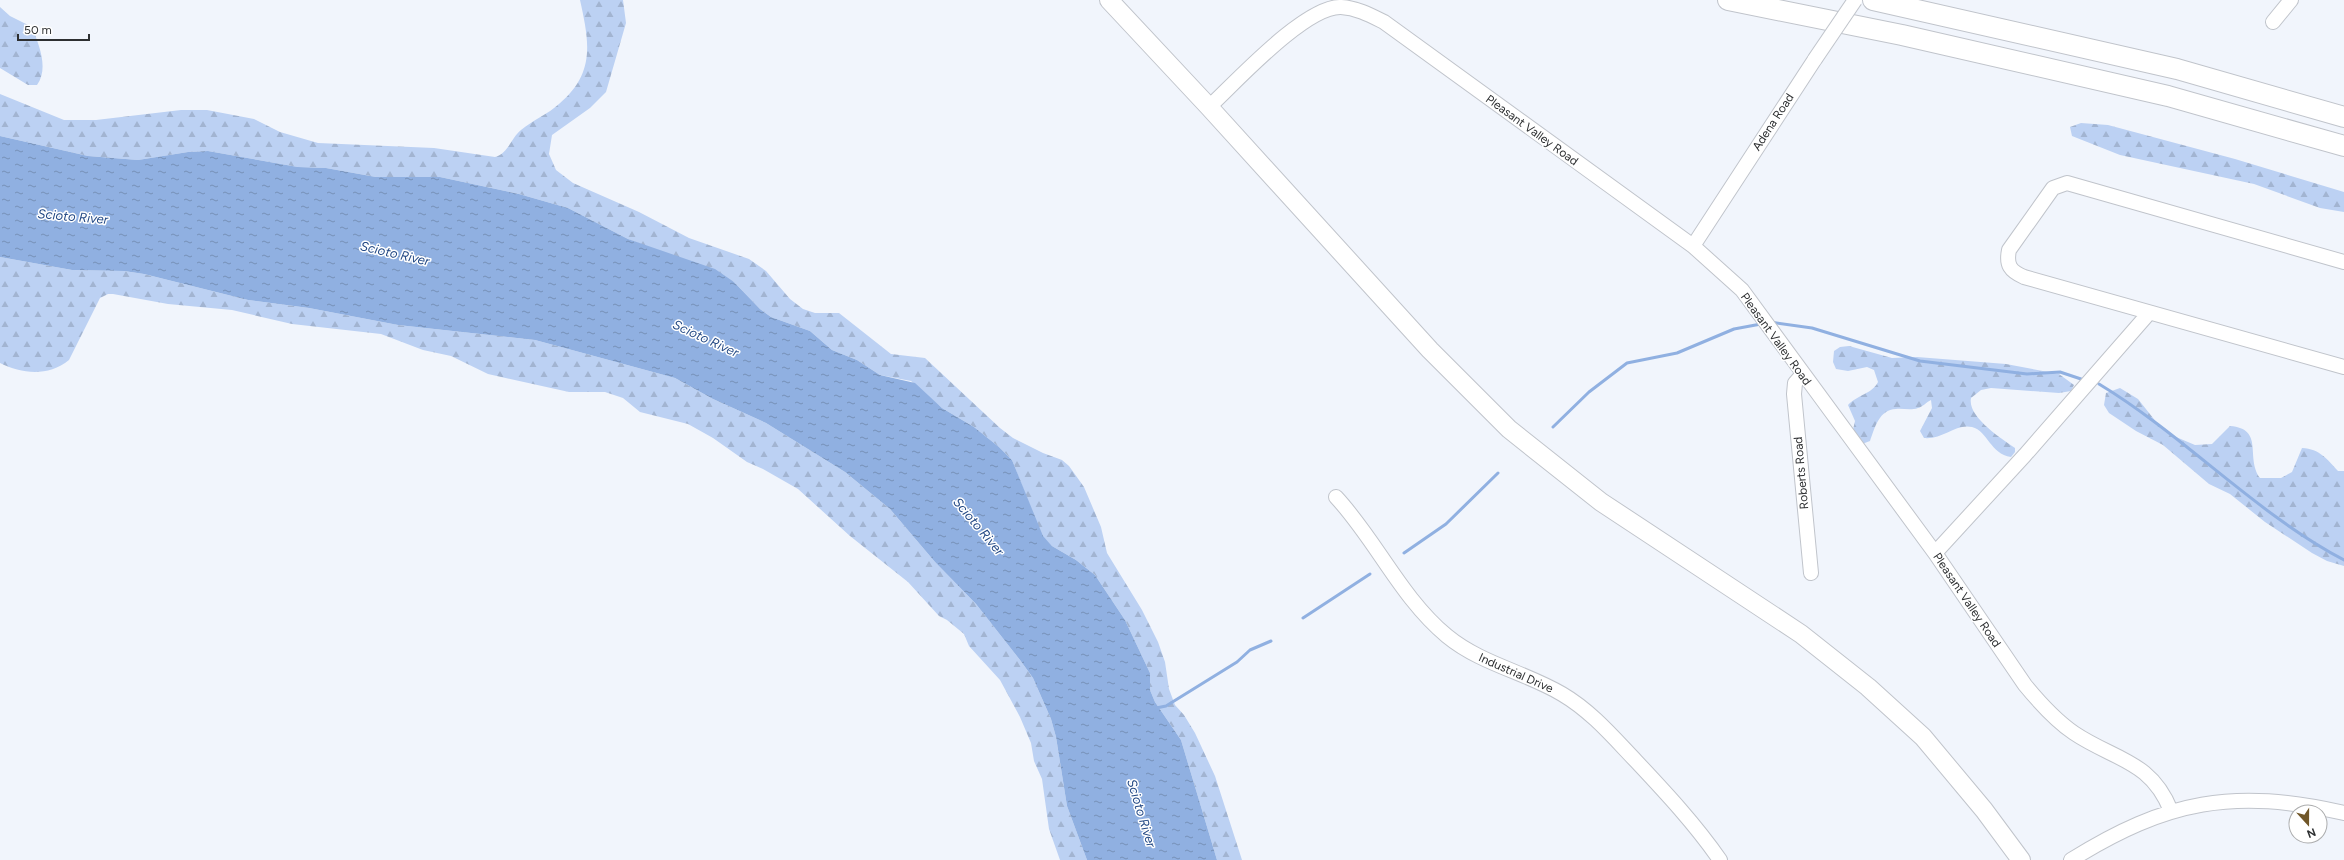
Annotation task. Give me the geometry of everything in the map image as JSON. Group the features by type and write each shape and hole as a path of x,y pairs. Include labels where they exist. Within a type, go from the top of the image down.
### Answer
{"highway":[{"path":"1728,0 1902,35 2168,96 2344,146"},
{"path":"1873,0 2177,69 2344,117"}],"main road":[{"path":"1109,0 1209,106 1425,344 1509,428 1601,502 1801,634 1868,687 1923,737 1984,810 2021,860"}],"street":[{"name":"Adena Road","path":"1693,246 1855,0"},
{"path":"2273,22 2291,0"},
{"name":"Pleasant Valley Road","path":"1209,106 1308,19 1329,9 1340,7 1365,12 1384,22 1693,246 1742,290 1761,315 1802,375 1935,553 2025,685 2040,703 2072,732 2149,775 2165,794 2172,811"},
{"path":"2344,262 2067,183 2053,188 2009,250 2008,266 2014,273 2148,313 2344,367"},
{"path":"1935,553 2025,455 2148,313"},
{"name":"Roberts Road","path":"1802,375 1795,383 1794,394 1811,573"},
{"name":"Industrial Drive","path":"1336,497 1357,521 1430,621 1464,649 1485,660 1537,680 1563,695 1590,714 1687,817 1720,860"},
{"path":"2071,860 2112,836 2172,811 2208,803 2252,799 2283,801 2344,813"}],"green space":[{"path":"580,0 623,0 626,23 606,92 590,108 552,135 549,154 556,170 573,183 639,212 689,238 749,259 766,271 790,299 803,309 815,313 839,313 891,354 925,358 1000,428 1013,438 1043,453 1062,460 1069,466 1084,487 1101,527 1107,553 1142,610 1158,642 1165,662 1169,689 1175,705 1184,715 1195,733 1215,776 1242,860 1217,860 1181,740 1155,702 1150,690 1150,673 1125,620 1095,575 1076,560 1052,546 1042,536 1012,460 999,447 974,427 942,408 911,381 880,375 857,360 832,350 810,331 771,317 760,309 734,282 628,239 568,208 519,194 440,177 376,177 326,168 298,167 208,151 188,152 138,160 88,156 0,136 0,94 64,120 96,120 181,110 207,110 254,119 280,132 318,143 434,148 495,157 503,153 521,130 559,104 571,92 579,80 587,56 586,29"},
{"path":"0,7 10,16 32,27 40,49 43,64 41,78 37,85 28,85 0,68"},
{"path":"2081,123 2108,125 2235,159 2344,192 2344,212 2320,208 2254,184 2120,155 2072,136 2070,127"},
{"path":"0,257 72,270 124,271 144,274 248,300 309,308 398,325 535,340 675,378 713,399 766,423 845,472 890,509 935,562 976,604 1020,660 1033,678 1051,719 1056,737 1067,806 1087,860 1060,860 1049,829 1042,779 1034,761 1031,743 1020,717 1000,680 969,646 964,634 947,620 939,616 908,582 850,536 798,489 763,469 747,462 713,438 688,424 640,412 623,398 605,392 569,392 488,374 451,356 423,350 381,334 292,324 232,310 168,304 113,294 108,294 100,298 69,360 52,369 44,371 35,372 17,370 0,363"},
{"path":"1849,346 1892,358 1917,357 2006,364 2059,374 2074,385 2071,391 2059,393 1991,388 1981,390 1971,398 1971,405 1974,413 1980,420 1994,433 2015,448 2015,452 2011,457 1998,452 1982,433 1972,427 1960,427 1937,437 1924,438 1920,431 1932,408 1931,400 1915,409 1896,409 1885,412 1878,420 1870,441 1862,444 1852,434 1855,421 1848,405 1872,389 1878,382 1874,370 1867,367 1848,371 1836,369 1833,362 1834,351 1840,347"},
{"path":"2120,388 2138,399 2157,423 2169,434 2195,445 2212,444 2230,426 2241,428 2247,432 2251,438 2256,470 2260,478 2281,478 2292,472 2302,448 2314,450 2323,455 2338,471 2344,471 2344,566 2327,561 2312,553 2265,522 2230,494 2209,484 2163,445 2136,431 2109,413 2104,405 2106,393"}],"water":[{"name":"Scioto River","path":"0,136 88,156 138,160 188,152 208,151 298,167 326,168 376,177 440,177 519,194 568,208 628,239 715,269 734,282 760,309 771,317 810,331 832,350 857,360 880,375 915,383 942,408 974,427 999,447 1012,460 1043,536 1052,546 1076,560 1095,575 1125,620 1150,673 1150,690 1155,702 1181,740 1217,860 1087,860 1067,806 1056,737 1051,719 1033,678 1020,660 976,604 935,562 890,509 845,472 766,423 713,399 675,378 535,340 398,325 309,308 248,300 144,274 124,271 72,270 0,257"}],"waterway":[{"path":"1770,322 1812,328 1920,361 2027,374 2060,372 2081,379"},
{"path":"1553,427 1589,392 1627,363 1677,353 1734,329 1761,324"},
{"path":"2099,384 2161,427 2280,520 2311,541 2344,560"},
{"path":"1404,553 1446,524 1498,473"},
{"path":"1303,618 1370,574"},
{"path":"1156,708 1166,706 1237,662 1250,650 1271,641"}]}
